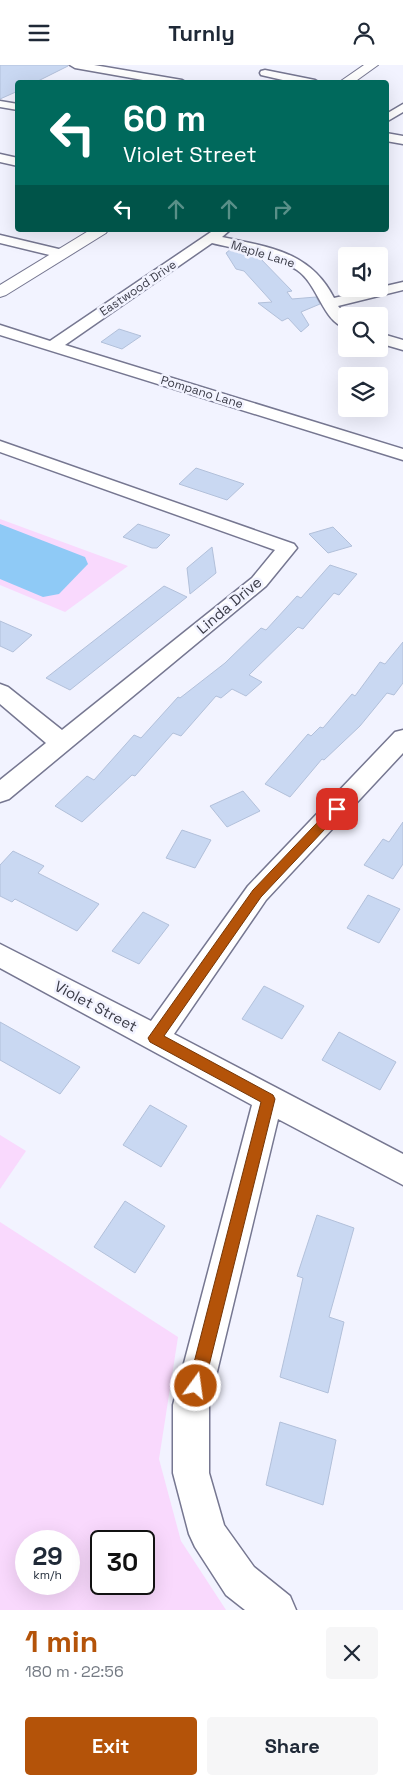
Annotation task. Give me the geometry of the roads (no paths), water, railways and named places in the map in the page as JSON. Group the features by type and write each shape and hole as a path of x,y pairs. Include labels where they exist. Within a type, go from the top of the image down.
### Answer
{"street":[{"path":"75,65 165,80"},
{"path":"252,79 278,65"},
{"path":"349,80 372,65"},
{"path":"107,80 119,72"},
{"path":"265,73 300,80"},
{"path":"0,104 15,106"},
{"path":"389,117 403,107"},
{"path":"389,138 403,141"},
{"path":"0,158 15,161"},
{"path":"0,292 98,232"},
{"name":"Eastwood Drive","path":"53,346 220,232"},
{"path":"0,239 62,254"},
{"name":"Maple Lane","path":"210,239 282,257 299,265 316,279 330,303 332,311 338,316"},
{"path":"330,303 403,286"},
{"name":"Pompano Lane","path":"0,330 403,455"},
{"path":"388,341 403,345"},
{"name":"Linda Drive","path":"0,446 287,548 259,582 0,793"},
{"path":"0,692 62,743"},
{"path":"155,1038 257,893 403,739"},
{"name":"Violet Street","path":"0,955 403,1171"},
{"path":"268,1099 191,1405 191,1473 208,1534 240,1581 276,1610"}],"water":[{"path":"0,524 85,557 88,564 59,594 43,597 0,579"}]}
